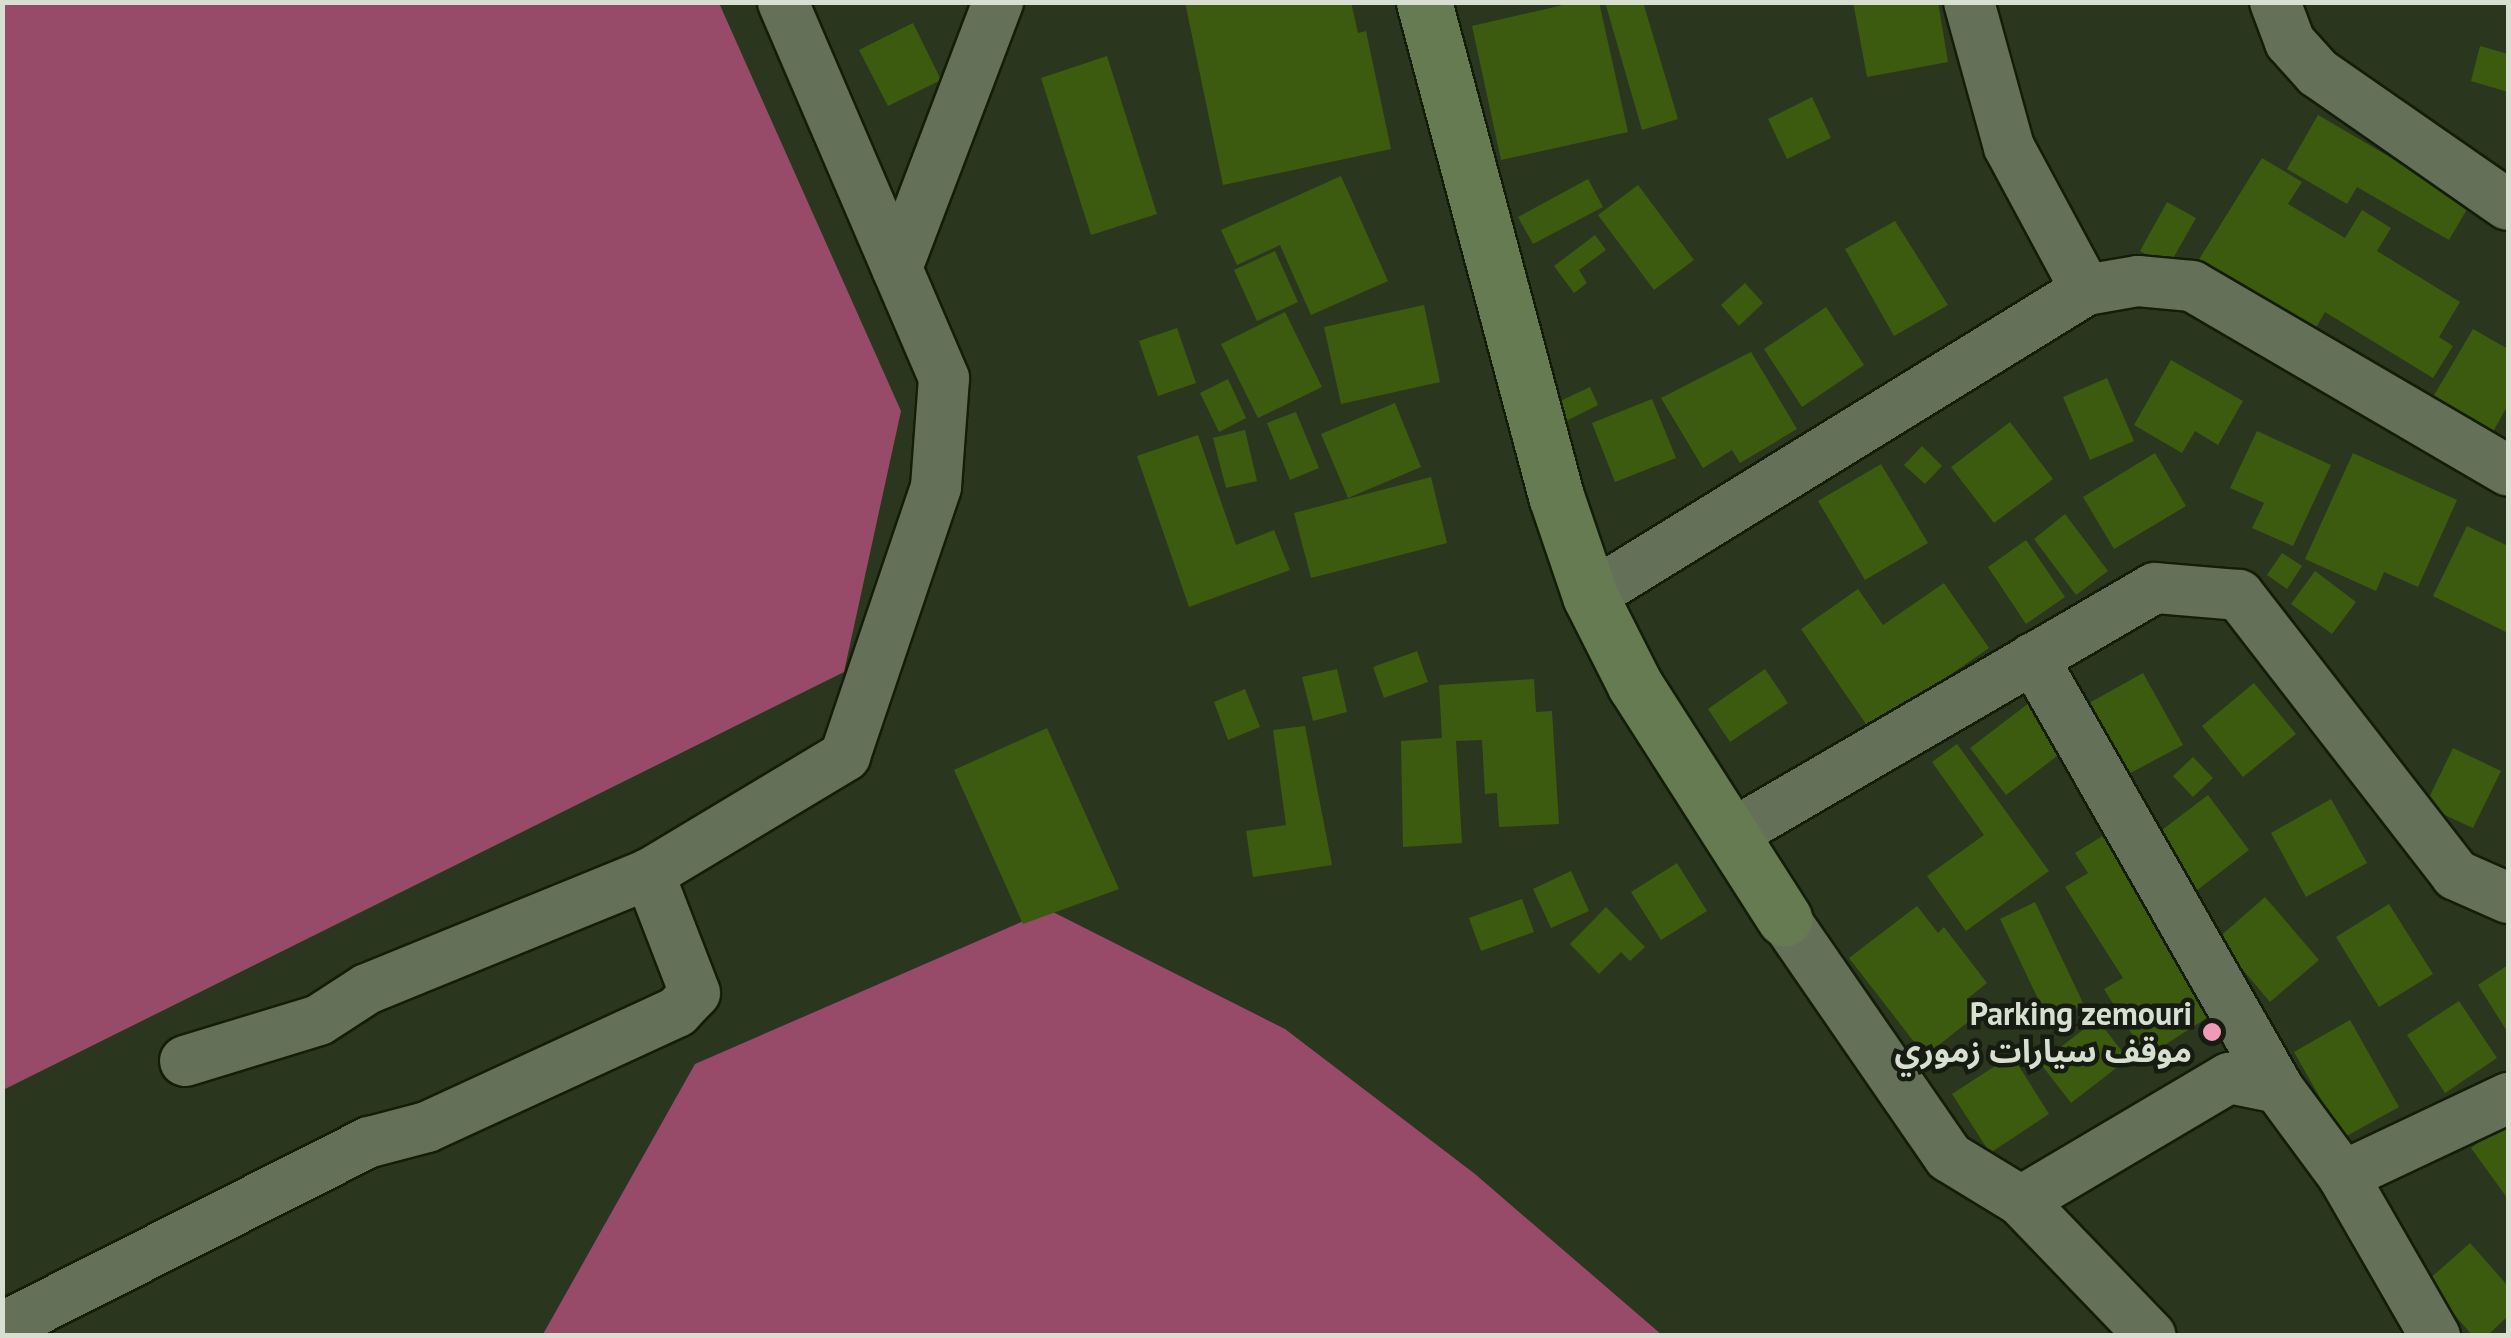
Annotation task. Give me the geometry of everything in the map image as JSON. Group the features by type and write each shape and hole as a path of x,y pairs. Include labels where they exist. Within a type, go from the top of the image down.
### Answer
{"main road":[{"path":"1424,2 1556,496 1590,596 1635,685 1784,918"}],"street":[{"path":"184,1061 318,1020 367,989 649,874 846,756 936,487 944,378 782,2"},
{"path":"897,268 998,2"},
{"path":"1969,2 2009,147 2086,290"},
{"path":"2275,2 2290,42 2318,72 2508,205"},
{"path":"1590,596 2086,290 2138,281 2192,286 2508,472"},
{"path":"1732,834 2155,588 2240,595 2456,875 2508,898"},
{"path":"2034,658 2278,1088 2343,1176 2435,1336"},
{"path":"6,1326 370,1142 427,1127 678,1012 695,994 649,874"},
{"path":"1784,918 1950,1157 2021,1201 2151,1336"},
{"path":"2021,1201 2229,1078 2278,1088"},
{"path":"2343,1176 2508,1098"}],"shaded area":[{"path":"2,3 719,3 901,411 844,672 3,1090"},
{"path":"1049,910 1285,1029 1475,1174 1662,1335 542,1336 695,1064"}],"building":[{"path":"1185,2 1351,2 1358,33 1366,31 1391,149 1223,185"},
{"path":"1576,2 1599,2 1628,132 1501,160 1472,26"},
{"path":"1605,2 1643,2 1678,119 1642,130"},
{"path":"1853,2 1938,2 1948,62 1867,77"},
{"path":"913,23 941,80 888,106 859,50"},
{"path":"2480,46 2508,54 2508,92 2471,81"},
{"path":"1107,56 1157,214 1091,235 1041,78"},
{"path":"1812,97 1831,138 1787,159 1768,119"},
{"path":"2318,115 2470,204 2449,240 2357,187 2347,204 2287,169"},
{"path":"2262,158 2302,182 2288,204 2345,238 2362,210 2391,228 2377,251 2460,302 2439,337 2453,346 2433,378 2325,312 2309,340 2193,269"},
{"path":"1341,176 1388,281 1311,315 1280,245 1237,265 1221,230"},
{"path":"1588,179 1603,207 1533,244 1518,217"},
{"path":"1638,185 1694,260 1654,290 1598,215"},
{"path":"2167,202 2196,218 2168,267 2140,251"},
{"path":"1895,221 1948,305 1894,336 1845,249"},
{"path":"1595,235 1606,250 1579,270 1587,283 1574,293 1554,266"},
{"path":"1275,251 1298,302 1257,321 1234,270"},
{"path":"1745,283 1763,303 1739,326 1721,305"},
{"path":"1424,305 1440,382 1341,404 1324,327"},
{"path":"1826,307 1864,365 1802,407 1764,349"},
{"path":"1285,312 1322,387 1258,418 1221,344"},
{"path":"1177,328 1196,383 1158,396 1139,341"},
{"path":"2473,329 2508,349 2508,405 2490,437 2430,402"},
{"path":"1751,352 1797,429 1740,463 1732,450 1703,468 1661,398"},
{"path":"2171,360 2243,401 2218,445 2195,431 2182,453 2134,425"},
{"path":"2107,378 2134,441 2090,460 2063,397"},
{"path":"1228,379 1246,418 1219,432 1200,393"},
{"path":"1590,387 1598,405 1564,422 1556,403"},
{"path":"1652,399 1676,458 1615,482 1592,423"},
{"path":"1395,403 1421,467 1348,498 1321,434"},
{"path":"1296,412 1319,468 1290,480 1267,423"},
{"path":"2010,422 2053,479 1994,523 1951,467"},
{"path":"1245,430 1257,481 1226,488 1213,438"},
{"path":"2257,431 2331,465 2293,546 2252,528 2264,503 2230,488"},
{"path":"1198,435 1236,545 1274,530 1290,570 1189,607 1137,456"},
{"path":"1922,446 1942,466 1925,484 1904,465"},
{"path":"2155,453 2186,506 2114,549 2083,497"},
{"path":"2353,453 2457,500 2418,587 2384,572 2376,591 2305,559"},
{"path":"1881,464 1928,543 1865,580 1818,501"},
{"path":"1431,477 1447,543 1311,578 1294,513"},
{"path":"2065,514 2108,571 2076,595 2034,539"},
{"path":"2467,526 2508,546 2508,633 2433,596"},
{"path":"2026,540 2065,597 2026,624 1988,567"},
{"path":"2282,553 2302,566 2287,589 2267,575"},
{"path":"2315,571 2356,602 2332,634 2291,604"},
{"path":"1944,583 1989,648 1870,730 1801,629 1858,589 1883,625"},
{"path":"1417,651 1428,682 1384,698 1373,667"},
{"path":"1337,669 1347,712 1313,721 1302,677"},
{"path":"1765,669 1788,703 1730,742 1708,709"},
{"path":"2143,673 2183,745 2121,778 2082,707"},
{"path":"1534,679 1536,712 1552,711 1559,824 1499,827 1497,793 1485,794 1482,740 1456,741 1462,843 1403,847 1401,741 1442,738 1439,685"},
{"path":"2254,683 2296,734 2243,777 2202,726"},
{"path":"1245,689 1260,727 1228,740 1214,702"},
{"path":"2029,703 2065,750 2006,795 1970,748"},
{"path":"1305,726 1332,865 1253,877 1246,831 1286,825 1273,730"},
{"path":"1047,728 1119,889 1023,924 954,770"},
{"path":"1957,744 2049,871 1966,931 1927,876 1984,835 1932,762"},
{"path":"2453,748 2501,771 2473,828 2425,806"},
{"path":"2193,757 2213,778 2193,797 2173,776"},
{"path":"2208,795 2249,850 2196,891 2154,836"},
{"path":"2331,799 2367,863 2306,897 2271,833"},
{"path":"2117,827 2146,874 2130,884 2213,1014 2146,1057 2104,989 2123,978 2065,887 2088,873 2075,853"},
{"path":"1677,863 1707,911 1661,940 1631,892"},
{"path":"1571,871 1589,911 1551,928 1533,889"},
{"path":"2265,897 2319,960 2270,1002 2217,939"},
{"path":"1522,899 1534,932 1481,951 1469,918"},
{"path":"2035,902 2084,1005 2049,1022 2000,919"},
{"path":"2389,904 2433,974 2379,1007 2336,937"},
{"path":"1917,906 1938,933 1944,927 1987,983 1967,999 1978,1014 1925,1056 1849,958"},
{"path":"1606,907 1645,947 1630,961 1621,952 1599,974 1570,944"},
{"path":"2508,965 2508,1033 2478,985"},
{"path":"2459,1001 2497,1058 2445,1093 2407,1035"},
{"path":"2097,1019 2128,1059 2071,1103 2040,1063"},
{"path":"2350,1020 2399,1107 2343,1138 2294,1052"},
{"path":"2012,1055 2049,1114 1990,1153 1952,1094"},
{"path":"2508,1120 2508,1199 2471,1148"},
{"path":"2470,1243 2508,1286 2508,1316 2487,1336 2473,1336 2426,1282"}],"place":[{"name":"Parking zemouri موقف سيارات زموري","path":"2212,1032"}]}
